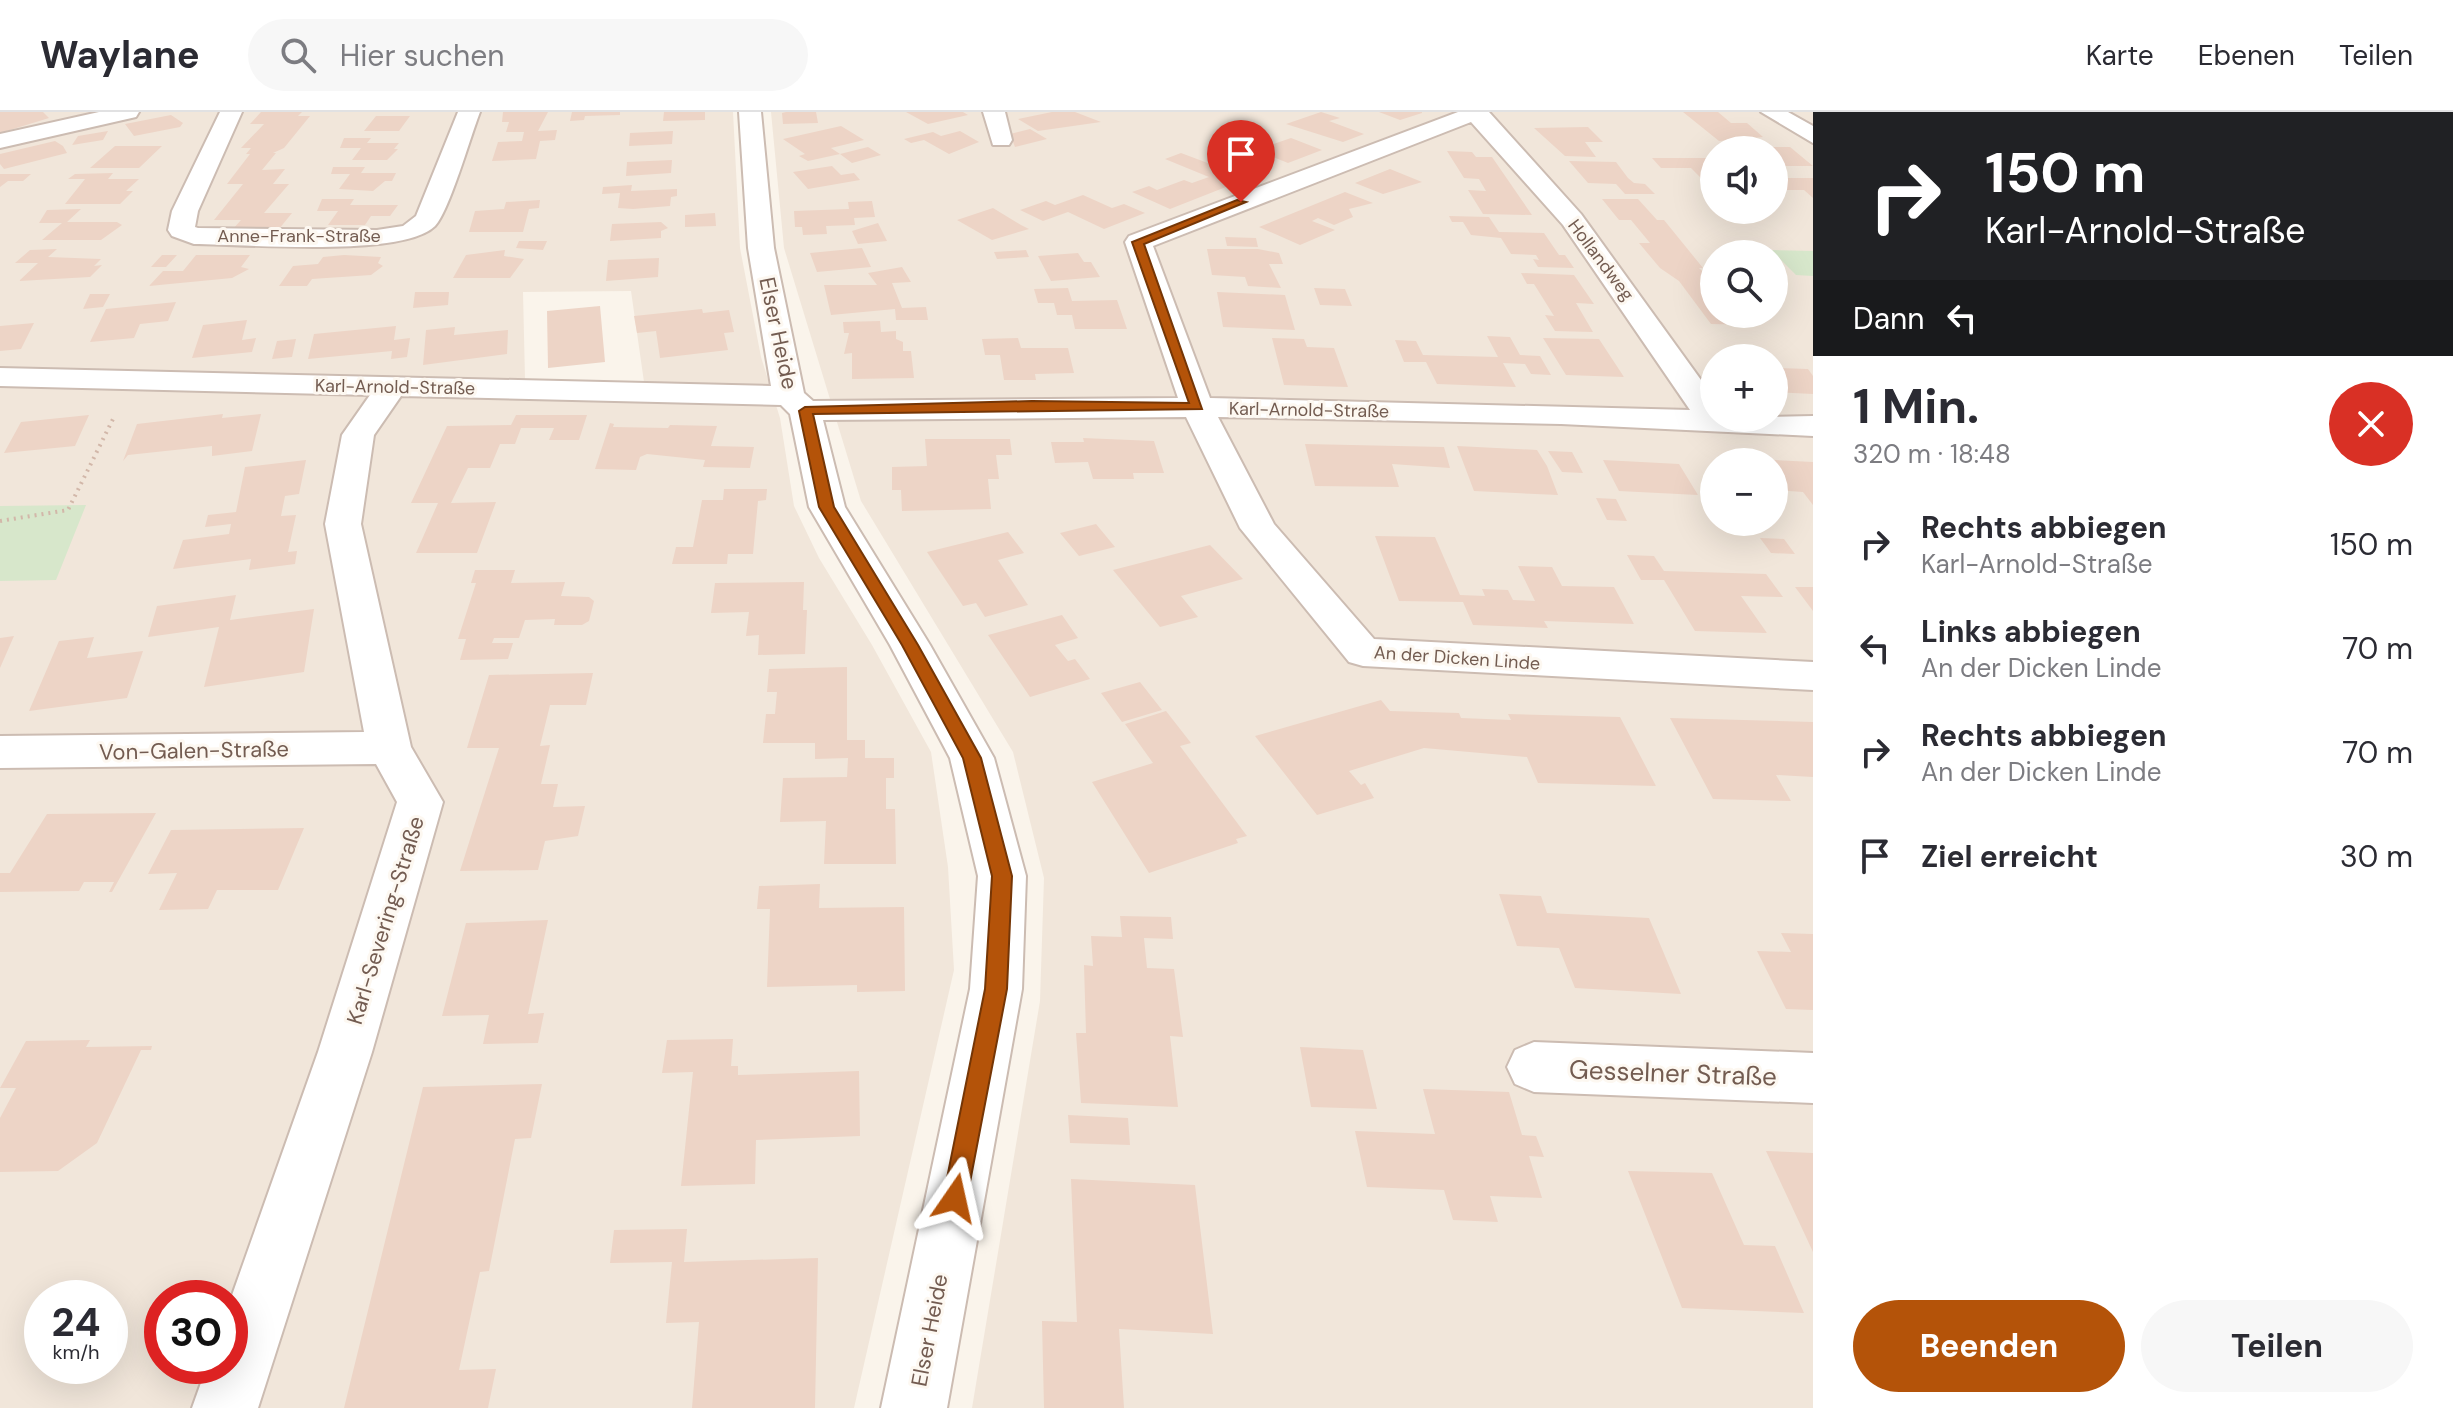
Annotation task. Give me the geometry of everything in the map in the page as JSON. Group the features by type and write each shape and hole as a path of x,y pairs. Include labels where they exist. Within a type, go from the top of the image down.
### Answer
{"street":[{"path":"0,141 128,112"},
{"name":"Anne-Frank-Straße","path":"231,112 185,211 181,230 194,236 377,238 411,232 427,220 469,112"},
{"name":"Elser Heide","path":"750,112 761,248 797,403 827,507 910,645 972,758 1002,876 996,989 914,1408"},
{"path":"994,112 1001,140"},
{"name":"An der Dicken Linde","path":"1475,112 1138,242 1197,407 1258,528 1363,652 1813,676"},
{"name":"Hollandweg","path":"1475,112 1536,176 1618,281 1700,401"},
{"path":"1772,112 1813,136"},
{"name":"Karl-Arnold-Straße","path":"0,377 392,387 797,403 1197,407 1700,420"},
{"name":"Karl-Severing-Straße","path":"225,1408 345,1052 420,802 389,748 343,524 358,435 392,387"},
{"name":"Karl-Arnold-Straße","path":"1788,424 1813,426"},
{"name":"Von-Galen-Straße","path":"0,752 389,748"},
{"name":"Gesselner Straße","path":"1534,1067 1813,1078"}],"path":[{"path":"0,521 68,510 133,380"}],"shaded area":[{"path":"0,112 733,112 740,248 761,357 780,418 794,506 819,558 872,645 931,752 948,867 954,970 854,1408 0,1408","holes":["631,291 644,382 525,379 523,292"]},
{"path":"771,112 1813,112 1813,1408 972,1408 1040,1001 1044,878 1013,752 861,501 784,248"}],"green space":[{"path":"1788,250 1813,251 1813,276 1796,275 1788,267"},
{"path":"86,505 56,580 0,581 0,506"}],"building":[{"path":"0,112 43,112 49,118 0,133"},
{"path":"261,112 302,112 298,116 310,116 284,148 273,153 276,153 262,170 285,169 273,184 289,184 264,213 292,213 279,229 233,229 241,220 214,220 243,184 227,184 250,154 246,154 251,148 241,148 264,124 250,124"},
{"path":"503,112 548,112 538,131 557,130 555,140 540,141 536,159 492,161 498,142 522,141 524,132 506,132 509,122 502,122"},
{"path":"572,112 620,112 620,115 585,116 584,120 570,121"},
{"path":"664,112 705,112 705,120 663,121"},
{"path":"816,112 818,123 783,124 782,113"},
{"path":"906,112 963,112 968,115 928,124"},
{"path":"1052,112 1075,112 1101,122 1038,131 1018,119"},
{"path":"1321,112 1340,118 1329,121 1364,134 1343,142 1286,124"},
{"path":"1379,112 1422,112 1422,113 1400,120"},
{"path":"1683,112 1718,112 1731,123 1747,123 1762,136 1713,136"},
{"path":"171,115 183,123 180,127 134,136 125,124"},
{"path":"376,116 410,116 399,131 364,131"},
{"path":"841,126 864,140 831,148 840,154 808,161 799,156 805,154 783,139"},
{"path":"1588,127 1603,142 1585,142 1596,157 1565,156 1534,128"},
{"path":"1030,129 1047,139 1015,147 1010,134"},
{"path":"108,131 103,140 72,145 78,136"},
{"path":"673,131 672,144 629,146 630,133"},
{"path":"960,131 979,142 949,154 924,140 911,143 904,139 933,132 941,136"},
{"path":"344,138 371,138 367,143 399,143 394,149 398,149 387,160 352,160 361,148 340,148"},
{"path":"1291,138 1322,150 1288,163 1256,150"},
{"path":"55,141 67,153 4,169 0,164 0,154"},
{"path":"115,146 162,146 139,168 90,168"},
{"path":"868,147 881,155 852,163 840,154"},
{"path":"1788,147 1790,147 1813,166 1788,166"},
{"path":"1447,151 1492,157 1532,215 1483,214 1468,190 1486,191 1479,179 1464,178"},
{"path":"1181,153 1213,165 1236,157 1269,170 1170,209 1132,192 1149,186 1157,190 1184,180 1192,183 1209,177 1165,159"},
{"path":"1652,158 1700,158 1700,177 1691,168 1661,168"},
{"path":"672,160 671,173 626,176 627,162"},
{"path":"1569,161 1616,162 1634,183 1645,184 1655,194 1625,194 1616,184 1588,183"},
{"path":"832,166 841,175 854,173 860,180 808,189 793,172"},
{"path":"333,167 365,167 361,173 396,173 392,181 385,181 373,191 339,189 350,174 331,174"},
{"path":"1390,169 1422,182 1383,194 1355,183"},
{"path":"113,173 108,179 139,179 126,191 133,191 120,204 65,204 85,179 68,179 75,174"},
{"path":"0,174 31,174 23,181 8,181 0,187"},
{"path":"1788,178 1813,178 1813,198 1804,190 1788,190"},
{"path":"632,185 631,191 677,189 677,196 671,197 670,206 633,209 618,208 620,193 602,194 603,187"},
{"path":"1345,192 1373,203 1349,209 1353,217 1334,225 1318,218 1312,221 1335,230 1300,245 1259,227"},
{"path":"1083,195 1112,208 1124,204 1145,213 1104,229 1068,212 1043,221 1020,210 1046,201 1055,205"},
{"path":"322,199 354,199 350,205 398,205 390,216 371,216 365,225 328,225 338,211 317,211"},
{"path":"1602,199 1638,199 1657,220 1664,220 1700,264 1700,309 1679,281 1660,268 1639,243 1650,243 1631,220 1619,220"},
{"path":"540,200 539,208 529,209 523,232 469,232 475,211 504,209 506,202"},
{"path":"872,201 875,217 854,218 855,225 826,226 827,234 803,235 802,227 795,227 794,211 849,209 848,202"},
{"path":"993,208 1029,229 992,240 957,220"},
{"path":"81,209 67,222 117,222 122,225 101,240 42,240 62,223 39,223 47,210"},
{"path":"715,213 716,226 685,227 685,215"},
{"path":"1449,216 1489,217 1499,232 1544,233 1559,255 1565,255 1574,268 1538,267 1533,259 1539,260 1536,255 1511,254 1501,238 1471,235 1463,222 1452,222"},
{"path":"661,222 668,228 661,231 661,238 610,241 612,224"},
{"path":"878,223 887,241 858,244 852,231"},
{"path":"1225,237 1256,238 1258,247 1227,246"},
{"path":"519,241 547,241 543,250 516,248"},
{"path":"862,248 871,267 817,272 810,253"},
{"path":"57,249 48,257 101,259 94,266 102,265 90,277 19,281 38,263 15,263 30,250"},
{"path":"1207,249 1258,249 1279,253 1283,264 1269,264 1281,288 1248,286 1245,277 1212,275"},
{"path":"505,250 504,256 524,259 510,278 453,278 466,255"},
{"path":"1026,250 1029,257 997,259 994,252"},
{"path":"1078,253 1084,262 1091,262 1100,277 1051,281 1038,256"},
{"path":"162,255 177,255 166,267 151,267"},
{"path":"196,255 250,255 241,267 249,269 232,278 149,286 163,271 183,271"},
{"path":"323,257 381,257 378,263 383,266 371,275 312,279 307,286 279,286 293,266 318,264"},
{"path":"659,258 658,277 606,281 608,260"},
{"path":"902,267 911,282 892,283 902,308 926,307 928,320 896,320 895,309 831,315 824,285 877,285 868,273"},
{"path":"1521,273 1574,275 1594,304 1576,303 1593,332 1555,331 1545,315 1554,316 1534,284 1527,284"},
{"path":"1068,288 1072,301 1117,300 1127,329 1075,329 1072,315 1057,315 1054,303 1038,303 1034,289"},
{"path":"1314,288 1345,289 1352,306 1320,305"},
{"path":"415,292 449,292 448,305 413,308"},
{"path":"1217,292 1285,295 1295,330 1223,327"},
{"path":"90,294 110,294 103,307 83,309"},
{"path":"176,302 168,321 140,324 134,338 90,342 106,309"},
{"path":"600,306 605,362 548,368 547,311"},
{"path":"702,309 703,313 729,310 734,332 724,333 728,350 660,358 656,331 637,333 634,316"},
{"path":"247,320 242,340 256,338 252,352 192,358 203,325"},
{"path":"880,321 881,332 896,331 896,339 903,342 903,351 911,351 914,378 852,379 852,353 844,354 849,333 844,333 843,322"},
{"path":"34,323 21,349 0,351 0,326"},
{"path":"396,326 394,340 410,338 407,357 391,359 392,351 308,359 314,334"},
{"path":"455,327 454,335 508,330 507,354 423,365 426,330"},
{"path":"1487,336 1510,337 1520,355 1540,356 1551,375 1531,374 1525,364 1503,363 1516,387 1437,384 1426,362 1404,362 1395,340 1416,341 1423,355 1498,357"},
{"path":"1018,338 1021,348 1068,348 1074,373 1035,374 1036,380 1004,380 1000,355 985,355 982,339"},
{"path":"1272,338 1304,339 1307,347 1334,348 1348,387 1284,385"},
{"path":"1543,338 1599,339 1624,377 1566,375"},
{"path":"296,339 292,357 272,359 277,341"},
{"path":"1788,368 1808,369 1813,376 1813,394 1788,393"},
{"path":"223,414 222,418 261,414 252,451 212,456 212,446 128,455 123,461 137,424"},
{"path":"89,415 75,446 4,453 21,422"},
{"path":"516,415 587,415 579,440 549,440 554,428 521,428 515,444 500,444 490,468 468,468 451,503 496,502 477,553 416,553 438,503 411,503 447,426 511,425"},
{"path":"610,423 614,424 613,427 717,426 711,446 754,447 750,468 703,467 705,460 647,454 640,457 636,470 595,469"},
{"path":"1083,438 1154,441 1164,473 1133,473 1134,479 1093,479 1088,462 1055,463 1051,442 1084,442"},
{"path":"925,439 1010,439 1012,455 996,455 999,479 988,479 991,509 902,511 901,490 892,490 892,467 927,466"},
{"path":"1305,444 1444,447 1450,468 1392,464 1399,487 1315,486"},
{"path":"1457,446 1537,450 1558,495 1474,491"},
{"path":"1548,451 1572,452 1583,473 1562,472"},
{"path":"306,460 299,494 285,496 281,516 296,515 288,552 297,551 295,564 249,570 251,559 173,569 183,540 229,534 231,524 205,527 208,515 236,512 245,467"},
{"path":"1603,460 1679,464 1698,495 1619,491"},
{"path":"1788,461 1813,462 1813,505 1803,492 1788,491"},
{"path":"724,489 767,489 766,500 758,501 753,554 728,554 727,564 672,564 676,547 693,547 702,500 723,500"},
{"path":"1596,498 1616,499 1627,521 1607,520"},
{"path":"1096,524 1115,547 1079,556 1060,533"},
{"path":"1008,532 1024,553 998,560 1028,605 985,617 976,603 963,606 927,552"},
{"path":"1375,536 1435,537 1460,595 1485,596 1482,589 1508,590 1513,600 1535,601 1518,566 1552,567 1562,586 1614,587 1634,624 1544,621 1548,628 1473,625 1463,602 1399,601"},
{"path":"1760,538 1784,539 1795,554 1771,553"},
{"path":"1210,545 1243,579 1181,596 1198,617 1160,627 1113,570"},
{"path":"1627,555 1654,556 1664,571 1766,574 1783,597 1741,596 1767,633 1695,631 1664,580 1641,580"},
{"path":"475,570 515,570 511,583 565,582 561,596 589,597 594,601 589,621 582,625 554,625 555,619 525,620 519,638 494,638 492,643 513,643 508,659 460,660 466,639 458,639 476,583 471,583"},
{"path":"804,582 803,610 807,610 805,654 758,655 759,635 746,636 749,612 711,613 715,583"},
{"path":"1795,587 1813,587 1813,611"},
{"path":"236,595 230,620 314,609 304,672 204,687 219,627 148,637 157,606"},
{"path":"1062,615 1078,638 1055,645 1068,661 1075,659 1090,679 1030,697 988,635"},
{"path":"14,636 0,668 0,638"},
{"path":"94,637 87,658 143,651 127,698 29,711 59,641"},
{"path":"847,667 847,740 865,740 865,758 894,758 894,778 886,778 886,809 895,809 896,864 824,864 826,821 780,822 783,778 847,777 848,758 815,759 815,743 763,743 766,714 775,714 777,692 767,692 769,669"},
{"path":"593,673 586,705 550,705 540,746 550,745 541,784 558,784 553,807 585,806 578,836 545,841 538,870 460,871 499,748 467,748 489,675"},
{"path":"1140,682 1162,710 1122,722 1101,693"},
{"path":"1381,700 1390,711 1459,713 1461,718 1511,720 1508,714 1620,717 1656,786 1538,783 1527,757 1424,748 1349,771 1361,785 1365,783 1374,798 1317,815 1255,736"},
{"path":"1166,711 1191,743 1180,746 1247,836 1236,839 1238,843 1149,873 1092,782 1153,763 1125,724"},
{"path":"1670,718 1813,722 1813,777 1776,775 1791,801 1713,799"},
{"path":"156,813 112,892 109,892 114,882 84,882 79,891 0,892 0,873 10,873 47,814"},
{"path":"304,828 278,890 217,890 208,909 159,910 177,873 148,874 171,830"},
{"path":"820,884 819,908 904,907 905,991 857,992 857,985 767,987 770,909 757,909 759,886"},
{"path":"1499,894 1541,896 1547,913 1649,918 1681,994 1575,988 1559,948 1517,946"},
{"path":"1120,916 1171,917 1173,939 1144,938 1147,968 1174,969 1183,1037 1170,1036 1178,1107 1081,1103 1076,1033 1086,1033 1084,965 1093,966 1091,936 1122,937"},
{"path":"548,920 528,1014 544,1013 538,1043 483,1044 489,1015 442,1016 466,923"},
{"path":"1781,933 1813,934 1813,1010 1786,1009 1757,951 1791,952"},
{"path":"733,1039 731,1066 738,1066 738,1075 859,1071 860,1136 756,1140 755,1184 681,1186 693,1072 662,1073 667,1040"},
{"path":"90,1040 86,1047 152,1046 151,1050 141,1050 97,1143 58,1171 0,1172 0,1118 16,1088 0,1088 26,1041"},
{"path":"1300,1047 1363,1050 1377,1109 1311,1107"},
{"path":"542,1084 531,1138 515,1139 489,1271 480,1272 459,1370 496,1369 488,1408 344,1408 423,1087"},
{"path":"1423,1089 1509,1092 1522,1135 1536,1136 1544,1157 1529,1156 1542,1198 1490,1196 1498,1222 1453,1220 1444,1190 1367,1187 1355,1131 1435,1134"},
{"path":"1068,1115 1128,1118 1130,1145 1070,1143"},
{"path":"1766,1151 1813,1153 1813,1252"},
{"path":"1628,1171 1712,1173 1744,1245 1775,1246 1804,1313 1682,1308"},
{"path":"1071,1179 1195,1185 1213,1334 1119,1329 1124,1408 1044,1408 1042,1321 1077,1322"},
{"path":"687,1229 684,1262 818,1258 815,1408 692,1408 699,1322 666,1323 672,1262 610,1263 614,1230"}],"route":[{"path":"955,1198 996,989 1002,876 972,758 910,645 849,549 827,507 805,411 1032,405 1197,407 1138,242 1241,202"}]}
